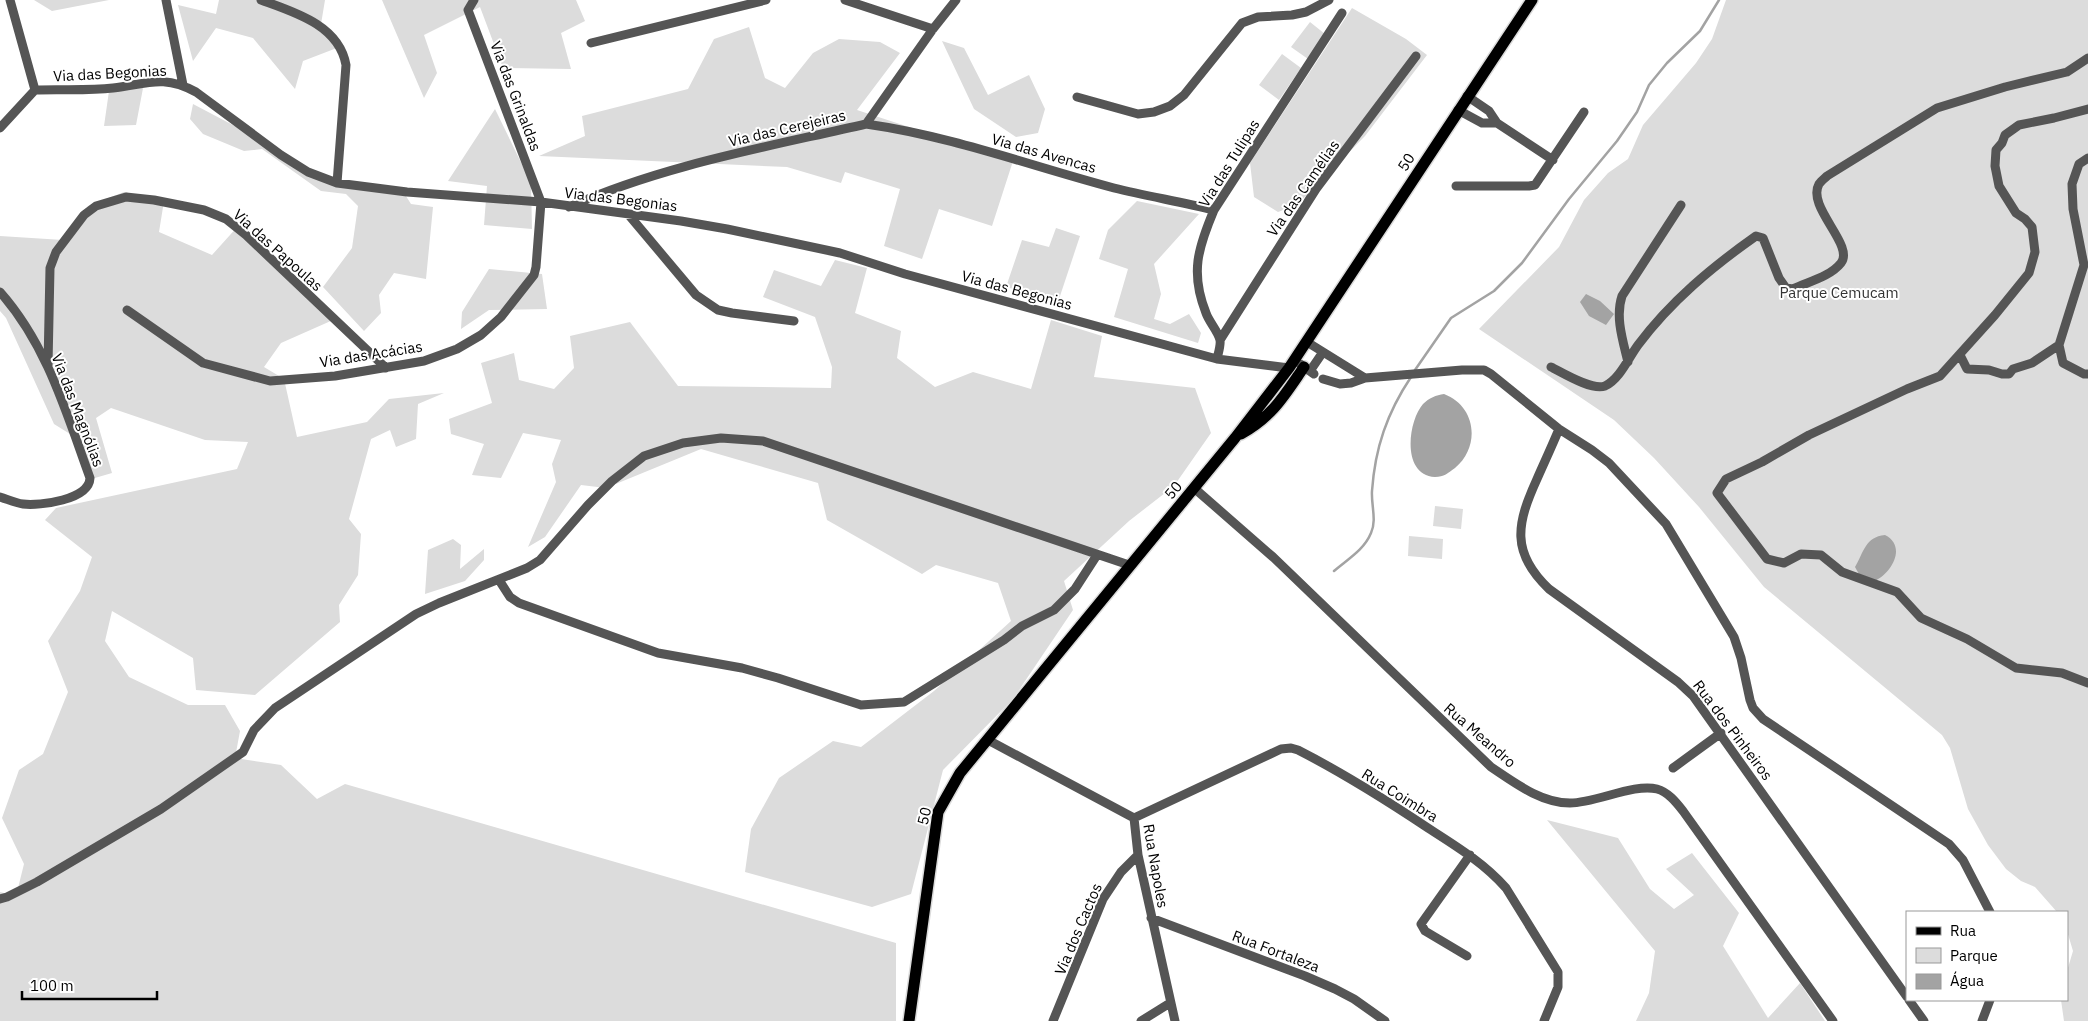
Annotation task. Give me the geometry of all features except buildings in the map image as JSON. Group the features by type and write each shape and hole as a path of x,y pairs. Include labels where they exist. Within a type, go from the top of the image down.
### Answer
{"main road":[{"name":"50","path":"909,1021 938,812 960,773 1235,438 1291,364 1532,0"},
{"path":"1235,438 1267,417 1310,371"}],"street":[{"path":"0,128 35,90 10,0"},
{"path":"166,0 183,85"},
{"path":"262,0 311,21 328,32 338,42 344,55 346,65 337,183"},
{"path":"463,0 468,10"},
{"path":"468,10 474,0"},
{"path":"591,43 766,0"},
{"path":"845,0 932,30"},
{"name":"Via das Cerejeiras","path":"569,207 597,194 702,162 866,124 932,30 956,0"},
{"path":"1077,98 1138,114 1154,112 1170,106 1184,95 1242,23 1258,17 1292,15 1306,12 1329,0"},
{"name":"Via das Grinaldas","path":"468,10 541,202"},
{"name":"Via das Tulipas","path":"1220,340 1206,315 1198,294 1196,274 1198,255 1214,210 1342,13"},
{"name":"Via das Camélias","path":"1220,340 1316,189 1416,56"},
{"path":"1552,367 1587,384 1598,387 1605,386 1628,362 1638,346 1678,299 1731,254 1756,236 1763,238 1779,278 1786,288 1792,289 1833,270 1843,260 1843,251 1823,212 1817,194 1819,185 1827,176 1937,108 1996,89 2068,72 2088,58"},
{"name":"Via das Begonias","path":"35,90 112,88 151,82 170,82 183,85 196,92 281,155 308,172 337,183 407,192 541,202 690,222 840,253 905,274 1217,359"},
{"path":"1467,96 1489,111 1497,123 1553,160"},
{"path":"2088,109 2019,125 2004,135 2002,143 1996,150 1995,166 1999,186 2016,213 2032,227 2034,252 2029,273 1940,376 1907,388 1809,435 1762,462 1726,479 1717,494 1767,559 1784,563 1801,554 1822,555 1842,572 1898,592 1921,618 1967,639 2016,668 2062,674 2088,683"},
{"path":"1458,110 1482,123 1497,123"},
{"path":"1456,186 1533,186 1540,179 1584,112"},
{"name":"Via das Avencas","path":"866,124 896,128 949,141 1114,188 1214,210"},
{"path":"2088,158 2079,164 2072,184 2073,210 2084,265 2060,346 2063,364 2088,374"},
{"name":"Via das Papoulas","path":"48,365 50,268 56,252 84,215 96,206 126,197 154,200 204,210 226,219 246,235 386,368"},
{"name":"Via das Acácias","path":"127,310 203,363 270,381 335,376 424,361 457,349 481,335 501,317 534,275 541,202"},
{"path":"1628,362 1620,323 1619,305 1622,296 1682,205"},
{"path":"628,214 696,295 710,305 718,310 732,313 794,321"},
{"name":"Via das Magnólias","path":"0,292 16,310 48,365 90,478 90,482 79,494 58,500 23,504 0,497"},
{"path":"1220,340 1217,359 1291,364 1310,371 1323,352"},
{"path":"1307,342 1365,378"},
{"path":"1960,355 1967,369 1989,370 2009,374 2013,369 2032,363 2060,346"},
{"name":"Rua dos Pinheiros","path":"1323,379 1340,384 1365,378 1484,370 1559,429 1609,463 1638,492 1666,524 1677,540 1734,638 1741,658 1750,700 1757,714 1763,720 1949,844 1963,860 1989,911"},
{"name":"Rua dos Pinheiros","path":"1559,429 1524,507 1520,537 1523,552 1529,564 1538,578 1549,588 1686,688 1721,733 1906,996"},
{"path":"0,899 37,882 162,809 243,752 254,730 275,708 416,614 439,602 527,568 540,560 612,481 644,456 683,443 721,438 763,442 1129,565"},
{"name":"Rua Meandro","path":"1194,488 1273,557 1491,767 1514,782 1549,799 1569,803 1589,801 1647,788 1658,790 1668,795 1683,811 1833,1021"},
{"path":"498,580 510,597 519,603 642,647 672,656 742,668 861,705 874,705 904,702 997,644 1022,626 1054,610 1076,589 1098,555"},
{"path":"1672,768 1721,733"},
{"name":"Rua Napoles","path":"988,740 1134,818 1138,855 1175,1021"},
{"name":"Rua Coimbra","path":"1134,818 1281,749 1291,748 1305,753 1389,802 1470,855 1488,869 1506,888 1558,972 1558,987 1544,1021"},
{"name":"Via dos Cactos","path":"1053,1021 1104,899 1120,872 1138,855"},
{"path":"1467,956 1425,931 1421,924 1470,855"},
{"name":"Rua Fortaleza","path":"1151,918 1320,982 1354,999 1385,1021"},
{"path":"1910,1001 1924,1021"},
{"path":"1982,1021 1990,1001"},
{"path":"1141,1021 1170,1003"}],"green space":[{"path":"34,0 109,0 52,11"},
{"path":"219,0 325,0 321,24 342,46 303,61 295,89 253,38 216,28 193,61 178,5 216,14"},
{"path":"382,0 576,0 585,21 561,33 571,69 503,68 480,7 424,35 437,73 424,98"},
{"name":"Parque Cemucam","path":"1726,0 2088,0 2088,1021 2064,1021 2061,1001 2068,1001 2068,968 2073,951 2068,934 2068,911 2056,911 2035,887 2021,881 2006,869 1988,845 1968,809 1950,748 1942,735 1764,587 1699,507 1654,458 1614,420 1479,329 1559,247 1584,200 1608,173 1628,159 1643,125 1696,63 1712,39"},
{"path":"1352,8 1406,39 1427,55 1365,136 1297,205 1278,212 1254,197 1250,163"},
{"path":"1310,22 1325,34 1308,59 1291,47"},
{"path":"749,27 765,78 785,88 813,53 839,39 880,42 900,53 857,110 1013,161 992,226 939,209 922,259 884,246 900,189 845,172 841,183 787,167 539,156 585,136 582,116 688,89 714,39"},
{"path":"942,41 964,48 988,95 1029,75 1045,109 1038,133 1016,137 974,109"},
{"path":"1282,54 1301,68 1279,100 1259,85"},
{"path":"144,83 136,125 104,126 109,91"},
{"path":"193,104 248,133 335,186 404,193 411,204 433,207 426,279 394,273 379,295 381,313 364,331 323,287 352,248 358,206 346,194 321,191 262,149 244,151 203,134 190,119"},
{"path":"495,109 531,183 532,229 484,225 487,186 448,181"},
{"path":"124,192 164,201 159,232 212,255 239,225 333,320 281,343 264,367 284,379 297,437 367,422 389,399 444,393 418,404 416,439 396,447 390,430 371,439 349,519 361,534 358,575 339,605 340,622 255,695 196,690 193,658 112,611 105,641 129,677 188,705 225,705 240,731 235,758 281,765 317,799 345,784 896,943 896,1021 0,1021 0,892 16,896 24,864 2,818 19,770 43,754 68,692 48,641 80,591 92,557 45,520 56,508 237,469 248,442 205,440 111,408 96,418 112,473 88,480 70,434 54,424 6,318 0,311 0,236 63,240 88,206"},
{"path":"1137,201 1199,214 1154,264 1161,294 1154,319 1170,324 1189,314 1201,333 1198,343 1114,317 1128,269 1099,259 1108,230"},
{"path":"1056,228 1080,236 1058,302 1006,287 1022,240 1049,247"},
{"path":"835,260 867,268 855,313 901,331 897,358 935,387 973,372 1031,389 1051,320 1102,336 1094,377 1195,388 1211,433 1174,486 1129,521 1064,581 1073,610 1013,699 943,770 911,894 872,907 745,872 751,829 779,778 833,741 861,747 934,691 1011,621 998,583 936,565 922,574 827,520 818,483 701,449 606,488 581,485 545,537 528,547 556,482 552,464 561,440 523,433 501,478 472,475 484,444 451,434 449,419 492,403 481,363 514,353 519,380 554,389 574,368 570,336 630,322 678,386 831,388 832,367 815,317 763,297 774,270 821,286"},
{"path":"489,269 542,274 547,309 489,310 461,329 462,312"},
{"path":"1435,506 1463,509 1461,529 1433,526"},
{"path":"1409,536 1443,539 1442,559 1408,556"},
{"path":"453,539 461,545 460,569 484,549 484,560 465,581 425,594 428,550"},
{"path":"1547,820 1618,838 1650,889 1674,909 1694,895 1666,869 1692,853 1739,913 1723,946 1768,1018 1800,983 1825,1021 1636,1021 1649,993 1655,951"}],"water":[{"path":"1586,294 1600,301 1614,314 1606,325 1589,316 1580,302"},
{"path":"1444,394 1455,400 1463,408 1471,427 1471,438 1469,449 1455,468 1448,473 1435,477 1424,474 1417,467 1412,458 1411,434 1418,412 1423,404 1433,397"},
{"path":"1885,535 1892,540 1895,546 1895,559 1891,566 1887,572 1875,581 1860,576 1855,567 1866,546 1878,536"}],"waterway":[{"path":"1415,370 1451,318 1494,291 1522,263 1569,199 1617,141 1637,112 1649,85 1667,63 1700,31 1719,0"},
{"path":"1334,571 1360,549 1368,539 1373,528 1372,491 1379,446 1395,404 1411,377"}]}
